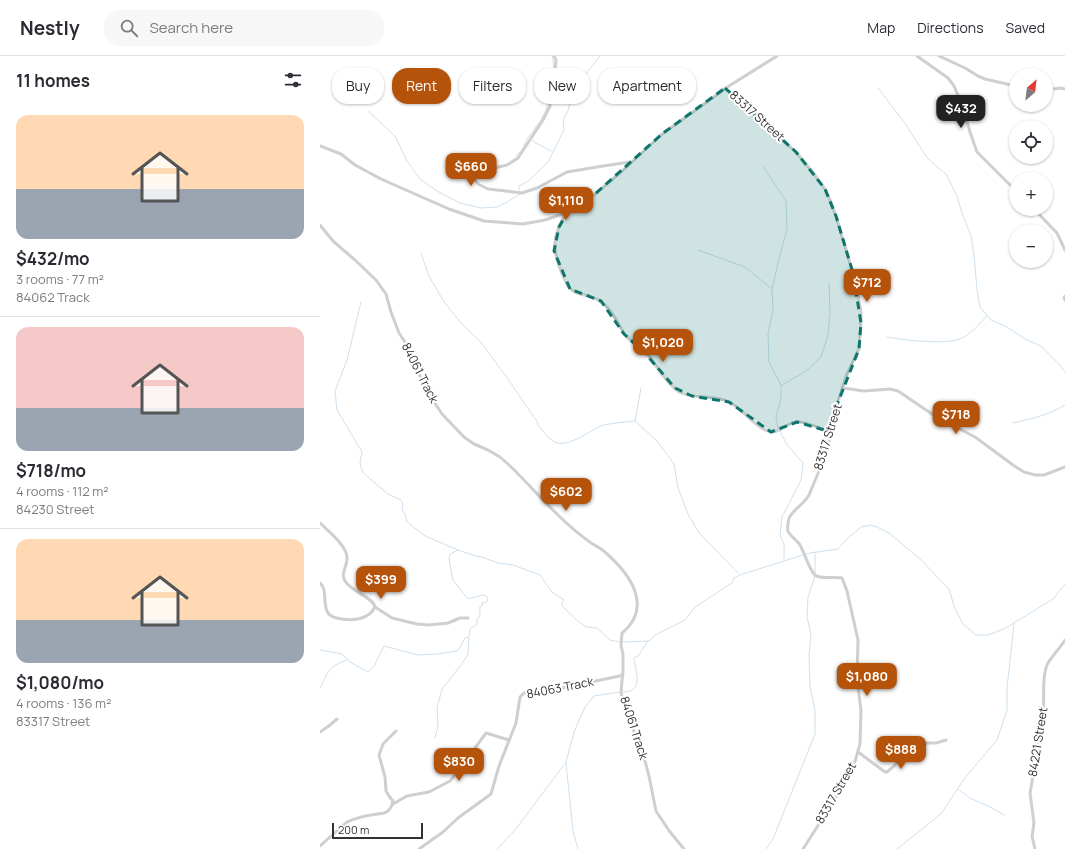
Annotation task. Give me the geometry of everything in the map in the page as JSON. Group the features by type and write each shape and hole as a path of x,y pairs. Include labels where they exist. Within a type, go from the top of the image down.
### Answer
{"street":[{"path":"554,56 556,60 555,74 550,106 543,120 518,158 506,165 475,174 475,180 478,184 488,189 522,193 537,188 567,172 631,162"},
{"path":"320,146 341,154 355,165 381,179 449,209 484,221 523,224 545,220 567,212 595,194 662,134 725,88 777,56"},
{"path":"917,56 948,78 954,86 963,107 977,152 1009,184"},
{"path":"939,56 985,79 1009,85"},
{"name":"83317 Street","path":"725,88 796,152 825,189 836,216 853,273 861,312 859,349 847,374 833,418 826,454 809,495 790,516 788,526 790,535 800,544 814,575 819,578 842,578 847,591 858,640 857,679 861,710 861,732 858,752 854,765 835,799 803,849"},
{"path":"1053,89 1065,89"},
{"path":"567,212 558,231 554,251 570,289 577,293 601,301 612,313 629,340 644,352 675,388 692,396 706,397 729,402 763,428 771,432 785,428 797,422 831,432"},
{"path":"1041,216 1057,233 1065,250"},
{"name":"84061 Track","path":"320,225 333,241 376,280 386,294 399,333 407,345 425,388 442,414 464,437 474,444 500,457 509,464 558,516 605,552 624,572 632,584 636,595 636,616 632,623 622,633 621,646 623,654 622,692 624,704 645,761 656,811 684,849"},
{"path":"1065,296 1065,300"},
{"path":"843,388 864,391 890,389 898,391 935,416 975,437 1024,472 1035,475 1044,475 1065,467"},
{"path":"320,523 344,548 347,555 347,562 343,577 346,583 372,601 375,604 375,608 392,618 417,624 429,625 448,623 457,619 468,618"},
{"path":"320,583 324,590 326,611 334,618 351,620 358,619 370,615 375,608"},
{"name":"84221 Street","path":"1035,849 1032,836 1034,823 1030,793 1043,720 1046,670 1047,664 1065,640"},
{"name":"84063 Track","path":"419,849 491,794 499,766 516,723 520,697 524,693 562,688 623,675"},
{"path":"320,732 337,719"},
{"path":"393,804 393,801 386,791 385,777 379,754 383,744 396,731"},
{"path":"320,846 347,822 370,815 384,813 393,804 407,796 429,792 447,783 459,770 486,733 509,740"},
{"path":"858,752 887,772 911,746 936,743 946,740"}],"highlighted area":[{"path":"725,88 796,152 825,189 836,216 853,273 861,323 859,349 835,410 831,432 797,422 771,432 729,402 692,396 675,388 644,352 624,334 601,301 570,289 554,251 559,227 567,213 595,194 662,134"}],"waterway":[{"path":"552,56 554,68"},
{"path":"519,190 519,186 527,182 548,162 564,130 563,120 568,111 571,97 569,92 579,88 585,75 600,56"},
{"path":"878,88 904,122 928,159 946,174 957,196 971,236 980,307 991,320 1041,346 1065,372"},
{"path":"516,156 522,150 527,139 541,120 547,104"},
{"path":"368,111 395,136 407,161 420,179 437,191 460,203 481,208 497,207 520,194"},
{"path":"532,140 551,151"},
{"path":"763,166 786,201 787,229 772,289 773,310 768,334 769,362 781,385 781,399 776,417 778,428"},
{"path":"698,250 745,267 772,289"},
{"path":"421,253 429,276 444,302 462,324 480,341 508,379 537,421 538,425 547,435 553,441 558,443 571,442 601,426 613,423 635,421 657,441 674,464 678,488 688,514 699,533 739,574"},
{"path":"782,385 806,371 821,357 828,335 830,313 829,283"},
{"path":"361,302 347,360 335,391 337,410 362,452 360,463 362,471 388,494 401,500 403,504 402,510 405,514 407,522 425,536 458,550"},
{"path":"887,337 927,342 957,340 970,333 987,316"},
{"path":"635,421 641,388"},
{"path":"1013,423 1046,414 1065,405"},
{"path":"780,431 787,445 803,463 801,480 782,517 780,535 784,544 784,560"},
{"path":"806,554 838,549 861,527 870,525 877,527 889,533 920,559 949,589 955,609 963,624 976,635 988,635 1004,629 1053,599 1065,584"},
{"path":"320,650 342,654 350,662 368,672 374,666 384,646 418,655 457,651 465,638 469,637 470,629 477,624 477,619 480,616 479,608 482,606 482,603 487,602 488,598 485,595 467,598 453,580 449,559 450,554 458,550 498,563 513,565 540,575 552,592 564,600 562,606 578,621 586,627 597,628 610,640 620,642"},
{"path":"815,552 815,573"},
{"path":"623,642 649,641 655,635 685,620 695,607 732,583 734,578 803,555"},
{"path":"766,849 773,839 815,734 815,711 810,686 809,655 811,634 807,617 808,597 815,576"},
{"path":"897,849 941,814 964,779 997,740 1007,710 1007,688 1014,624"},
{"path":"435,738 438,726 437,708 442,689 468,654 469,638"},
{"path":"623,692 634,689 636,685 637,676 634,659 638,656 648,641"},
{"path":"320,688 330,670 341,662 347,660"},
{"path":"497,849 515,830 566,762 574,732 585,707 594,696 620,692"},
{"path":"566,763 573,831 578,849"},
{"path":"958,789 970,798 1004,815"}]}
